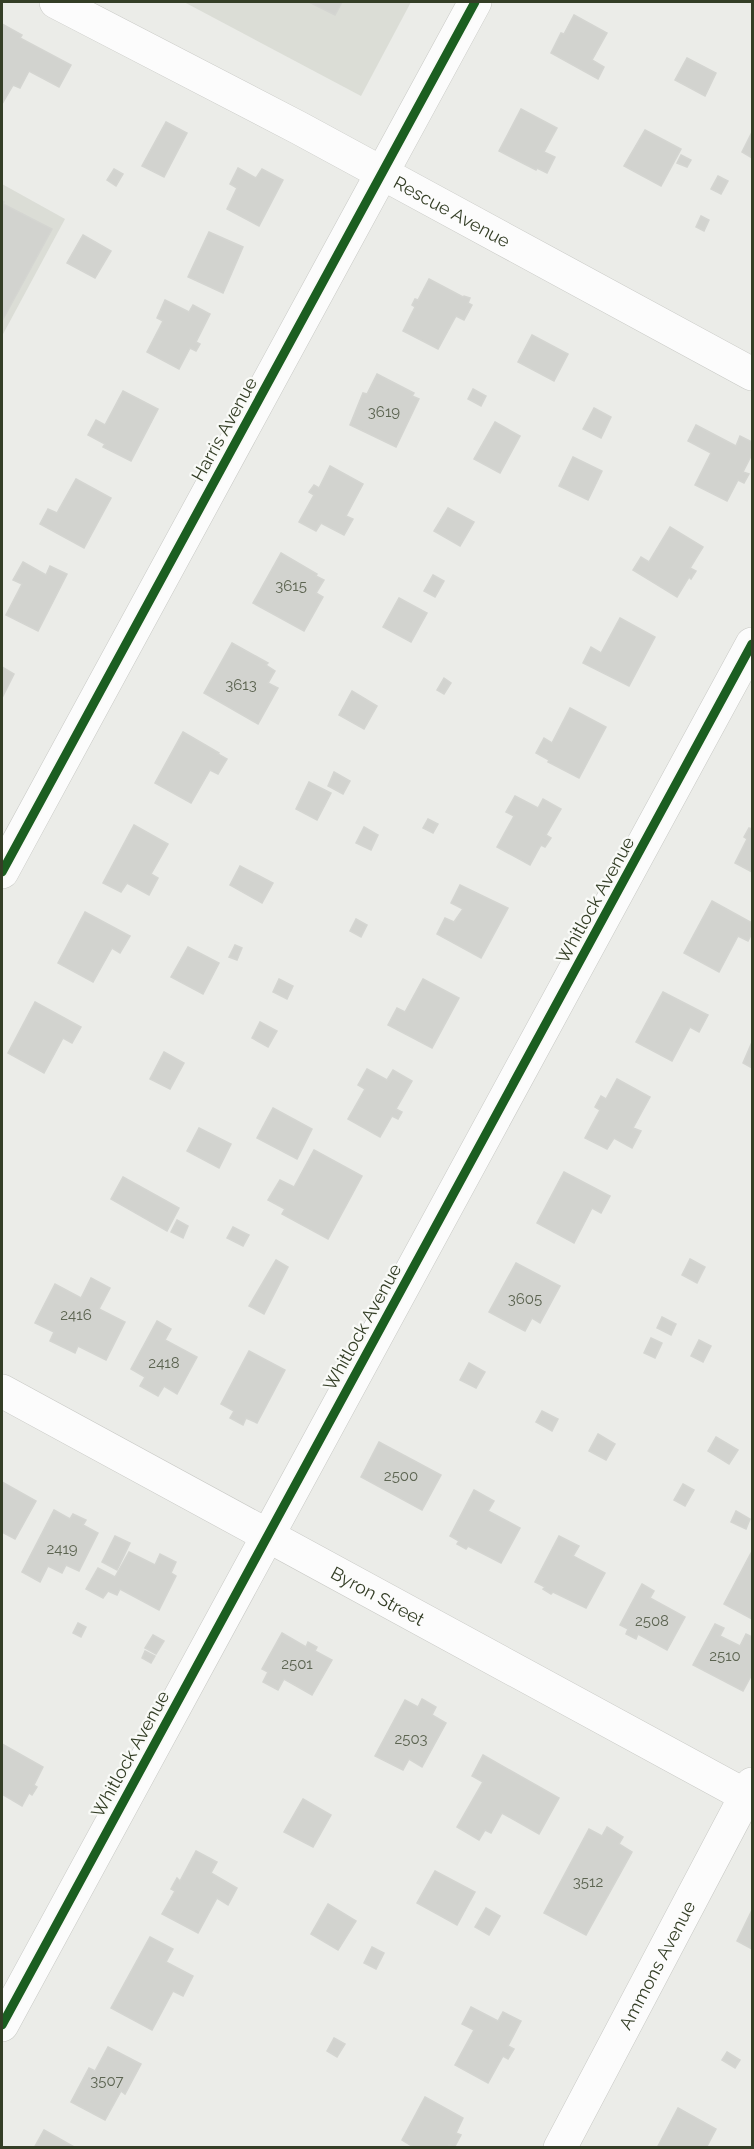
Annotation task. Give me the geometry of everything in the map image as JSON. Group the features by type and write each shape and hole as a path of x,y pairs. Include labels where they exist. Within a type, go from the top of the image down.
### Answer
{"street":[{"name":"Rescue Avenue","path":"56,2 382,173 753,374"},
{"name":"Harris Avenue","path":"2,872 475,2"},
{"name":"Whitlock Avenue","path":"2,2025 753,644"},
{"name":"Byron Street","path":"2,1391 750,1793"},
{"name":"Ammons Avenue","path":"560,2148 750,1793"}],"shaded area":[{"path":"184,2 411,2 361,96"},
{"path":"2,184 65,219 2,336"}],"building":[{"path":"309,2 342,2 335,15"},
{"path":"574,15 607,33 592,60 604,67 598,79 551,53 561,33 564,34"},
{"path":"2,24 22,35 20,38 71,65 59,87 29,71 20,88 13,85 2,104"},
{"path":"687,58 716,73 705,96 675,80"},
{"path":"521,109 557,128 544,152 555,157 547,173 537,168 536,170 499,151"},
{"path":"166,122 187,133 164,177 142,166"},
{"path":"645,130 681,149 661,186 624,166"},
{"path":"752,132 752,158 742,152"},
{"path":"681,155 691,160 687,167 677,163"},
{"path":"238,168 256,178 262,169 283,180 259,226 227,209 237,188 230,184"},
{"path":"114,169 123,174 116,186 107,180"},
{"path":"718,176 728,181 721,194 711,189"},
{"path":"2,201 3,204 52,229 2,321"},
{"path":"701,216 709,220 704,231 696,227"},
{"path":"209,232 243,247 223,293 188,277"},
{"path":"83,235 111,251 95,278 67,263"},
{"path":"429,279 463,297 470,298 468,303 472,305 464,320 456,316 438,349 403,331 415,307 412,305 415,299 418,300"},
{"path":"165,300 189,312 193,305 210,314 196,342 200,344 196,351 190,348 179,369 147,352 163,321 157,318"},
{"path":"532,335 568,354 554,381 518,362"},
{"path":"377,374 414,393 412,396 419,399 396,447 350,425 363,393 367,394"},
{"path":"473,389 486,396 481,406 468,399"},
{"path":"123,391 158,409 131,461 103,447 105,444 88,435 96,420 105,425"},
{"path":"594,408 611,417 601,438 583,429"},
{"path":"495,422 520,436 500,473 474,459"},
{"path":"696,425 736,446 740,436 752,442 752,454 743,472 749,474 744,483 738,480 727,501 695,485 711,453 688,441"},
{"path":"573,457 602,471 588,500 559,486"},
{"path":"330,466 363,484 346,516 353,519 344,535 321,523 316,531 299,522 314,495 309,492 314,485 319,488"},
{"path":"76,479 111,498 84,548 40,524 48,509 57,513"},
{"path":"448,508 474,522 460,546 434,531"},
{"path":"670,527 703,547 690,568 696,571 691,579 689,577 677,597 633,570 641,557 649,562"},
{"path":"281,553 324,580 316,593 323,597 304,631 253,603"},
{"path":"23,562 46,575 50,566 67,574 38,631 6,615 22,584 13,580"},
{"path":"433,575 444,581 435,597 424,591"},
{"path":"399,598 427,613 411,642 383,627"},
{"path":"620,618 655,637 629,686 583,663 591,647 601,653"},
{"path":"232,643 268,663 266,665 275,671 268,683 278,688 258,724 204,693"},
{"path":"2,667 14,674 2,698"},
{"path":"444,678 451,683 444,694 437,690"},
{"path":"352,691 377,706 364,729 339,715"},
{"path":"570,708 606,727 579,778 536,753 544,738 552,743"},
{"path":"183,732 227,759 218,774 210,770 191,803 155,783"},
{"path":"334,772 350,781 343,794 328,786"},
{"path":"309,782 331,793 317,820 296,809"},
{"path":"515,796 538,808 543,799 561,809 546,835 551,838 545,847 541,845 530,865 497,847 514,816 506,812"},
{"path":"428,819 438,824 433,833 423,828"},
{"path":"134,825 168,844 151,874 158,878 149,895 127,883 121,892 103,883"},
{"path":"364,827 378,835 371,850 356,843"},
{"path":"749,828 752,829 752,872 735,863 747,839 744,837"},
{"path":"240,866 273,883 262,903 230,885"},
{"path":"460,885 508,908 481,958 437,934 445,918 454,922 463,909 451,903"},
{"path":"712,901 752,923 752,933 748,941 738,936 719,972 684,953"},
{"path":"85,912 130,936 120,953 112,948 93,982 58,963"},
{"path":"356,919 367,925 361,937 350,931"},
{"path":"235,945 242,948 237,960 229,957"},
{"path":"188,947 219,963 203,994 171,977"},
{"path":"279,979 293,986 287,999 273,992"},
{"path":"423,979 459,998 432,1048 388,1025 397,1008 405,1012"},
{"path":"663,992 708,1015 699,1032 690,1027 672,1061 636,1042"},
{"path":"35,1002 81,1027 72,1043 63,1038 44,1073 8,1053"},
{"path":"260,1022 277,1031 268,1047 252,1038"},
{"path":"752,1042 752,1068 743,1063"},
{"path":"164,1052 184,1063 170,1089 150,1079"},
{"path":"367,1069 387,1080 393,1070 412,1081 396,1109 402,1112 398,1119 392,1116 380,1137 348,1119 365,1089 358,1085"},
{"path":"617,1079 650,1097 633,1128 641,1131 632,1148 614,1138 607,1149 585,1138 600,1110 595,1107 601,1096 606,1099"},
{"path":"273,1108 312,1129 297,1159 257,1138"},
{"path":"199,1128 231,1144 219,1168 187,1151"},
{"path":"314,1150 362,1176 328,1239 282,1214 285,1209 268,1200 280,1180 294,1187"},
{"path":"564,1172 610,1196 601,1213 592,1208 574,1243 537,1223"},
{"path":"123,1177 179,1208 167,1231 111,1199"},
{"path":"177,1220 188,1226 183,1238 171,1232"},
{"path":"233,1227 249,1235 243,1246 227,1238"},
{"path":"690,1259 705,1267 697,1283 682,1275"},
{"path":"276,1260 288,1267 264,1314 249,1306"},
{"path":"516,1263 560,1286 540,1323 532,1318 525,1331 489,1312"},
{"path":"91,1278 110,1288 99,1309 125,1322 106,1360 78,1346 75,1353 50,1341 54,1332 35,1323 55,1284 81,1298"},
{"path":"662,1317 676,1324 671,1335 657,1328"},
{"path":"157,1321 171,1329 165,1340 197,1357 177,1394 164,1386 158,1396 140,1386 145,1377 131,1369"},
{"path":"651,1338 662,1343 655,1358 644,1353"},
{"path":"699,1340 711,1346 703,1362 691,1356"},
{"path":"249,1351 285,1370 257,1423 246,1418 243,1425 230,1418 234,1411 221,1404"},
{"path":"469,1363 485,1372 476,1388 460,1380"},
{"path":"542,1411 558,1419 552,1431 536,1422"},
{"path":"598,1434 615,1444 606,1460 589,1451"},
{"path":"716,1437 738,1450 729,1464 708,1451"},
{"path":"379,1442 441,1475 422,1510 361,1477"},
{"path":"2,1482 36,1501 15,1539 2,1532"},
{"path":"683,1484 694,1490 685,1506 674,1500"},
{"path":"474,1490 494,1501 488,1511 520,1528 501,1563 468,1546 466,1549 450,1536"},
{"path":"54,1510 70,1519 73,1514 86,1520 83,1525 98,1533 79,1571 66,1565 62,1573 48,1566 40,1582 22,1572"},
{"path":"736,1511 750,1519 746,1529 731,1522"},
{"path":"115,1536 130,1543 117,1570 102,1562"},
{"path":"559,1536 579,1546 573,1556 605,1573 586,1608 553,1592 551,1594 543,1589 545,1587 535,1582"},
{"path":"129,1552 155,1565 160,1554 176,1562 171,1573 176,1576 159,1610 120,1589 117,1595 108,1591 103,1598 86,1589 98,1568 115,1577"},
{"path":"752,1553 752,1619 724,1604"},
{"path":"642,1584 654,1591 650,1598 685,1617 667,1650 638,1634 636,1639 626,1634 628,1629 620,1625"},
{"path":"78,1623 86,1627 81,1637 73,1633"},
{"path":"715,1624 724,1628 720,1636 740,1646 746,1634 752,1637 752,1674 743,1691 693,1665"},
{"path":"282,1633 306,1647 308,1642 317,1647 315,1651 332,1660 312,1695 284,1679 278,1690 263,1682 268,1672 262,1669"},
{"path":"153,1635 164,1641 156,1654 145,1648"},
{"path":"145,1651 155,1656 151,1663 142,1658"},
{"path":"422,1699 436,1707 432,1715 446,1723 422,1767 409,1759 403,1770 375,1756 405,1700 418,1707"},
{"path":"2,1744 43,1767 34,1785 37,1787 32,1795 29,1793 22,1806 2,1794"},
{"path":"483,1755 559,1798 539,1834 502,1813 491,1833 485,1830 479,1840 457,1827 483,1782 472,1776"},
{"path":"303,1799 331,1815 313,1847 284,1832"},
{"path":"607,1827 623,1837 619,1844 632,1852 586,1935 544,1913 589,1829 602,1836"},
{"path":"196,1851 217,1862 211,1873 237,1888 228,1905 217,1898 198,1933 162,1914 175,1891 171,1889 177,1878 180,1881"},
{"path":"435,1871 475,1892 457,1925 417,1903"},
{"path":"328,1904 356,1921 338,1950 311,1934"},
{"path":"486,1908 500,1916 489,1935 475,1927"},
{"path":"752,1910 752,1949 737,1941"},
{"path":"150,1937 173,1949 166,1962 193,1976 183,1996 173,1991 152,2030 111,2008"},
{"path":"372,1947 384,1953 376,1969 364,1963"},
{"path":"471,2007 498,2021 503,2012 521,2021 508,2046 514,2049 508,2059 503,2056 488,2083 455,2065 474,2030 462,2024"},
{"path":"334,2038 345,2044 337,2057 327,2051"},
{"path":"108,2047 141,2064 125,2094 121,2091 105,2120 71,2102 89,2068 95,2071"},
{"path":"727,2052 740,2060 735,2068 722,2060"},
{"path":"425,2097 463,2118 456,2133 461,2135 454,2148 449,2145 447,2148 415,2148 402,2140"},
{"path":"678,2108 716,2129 706,2148 657,2148"},
{"path":"44,2130 76,2148 34,2148"}],"cycle path":[{"path":"2,872 475,2"},
{"path":"2,2025 752,644"}]}
